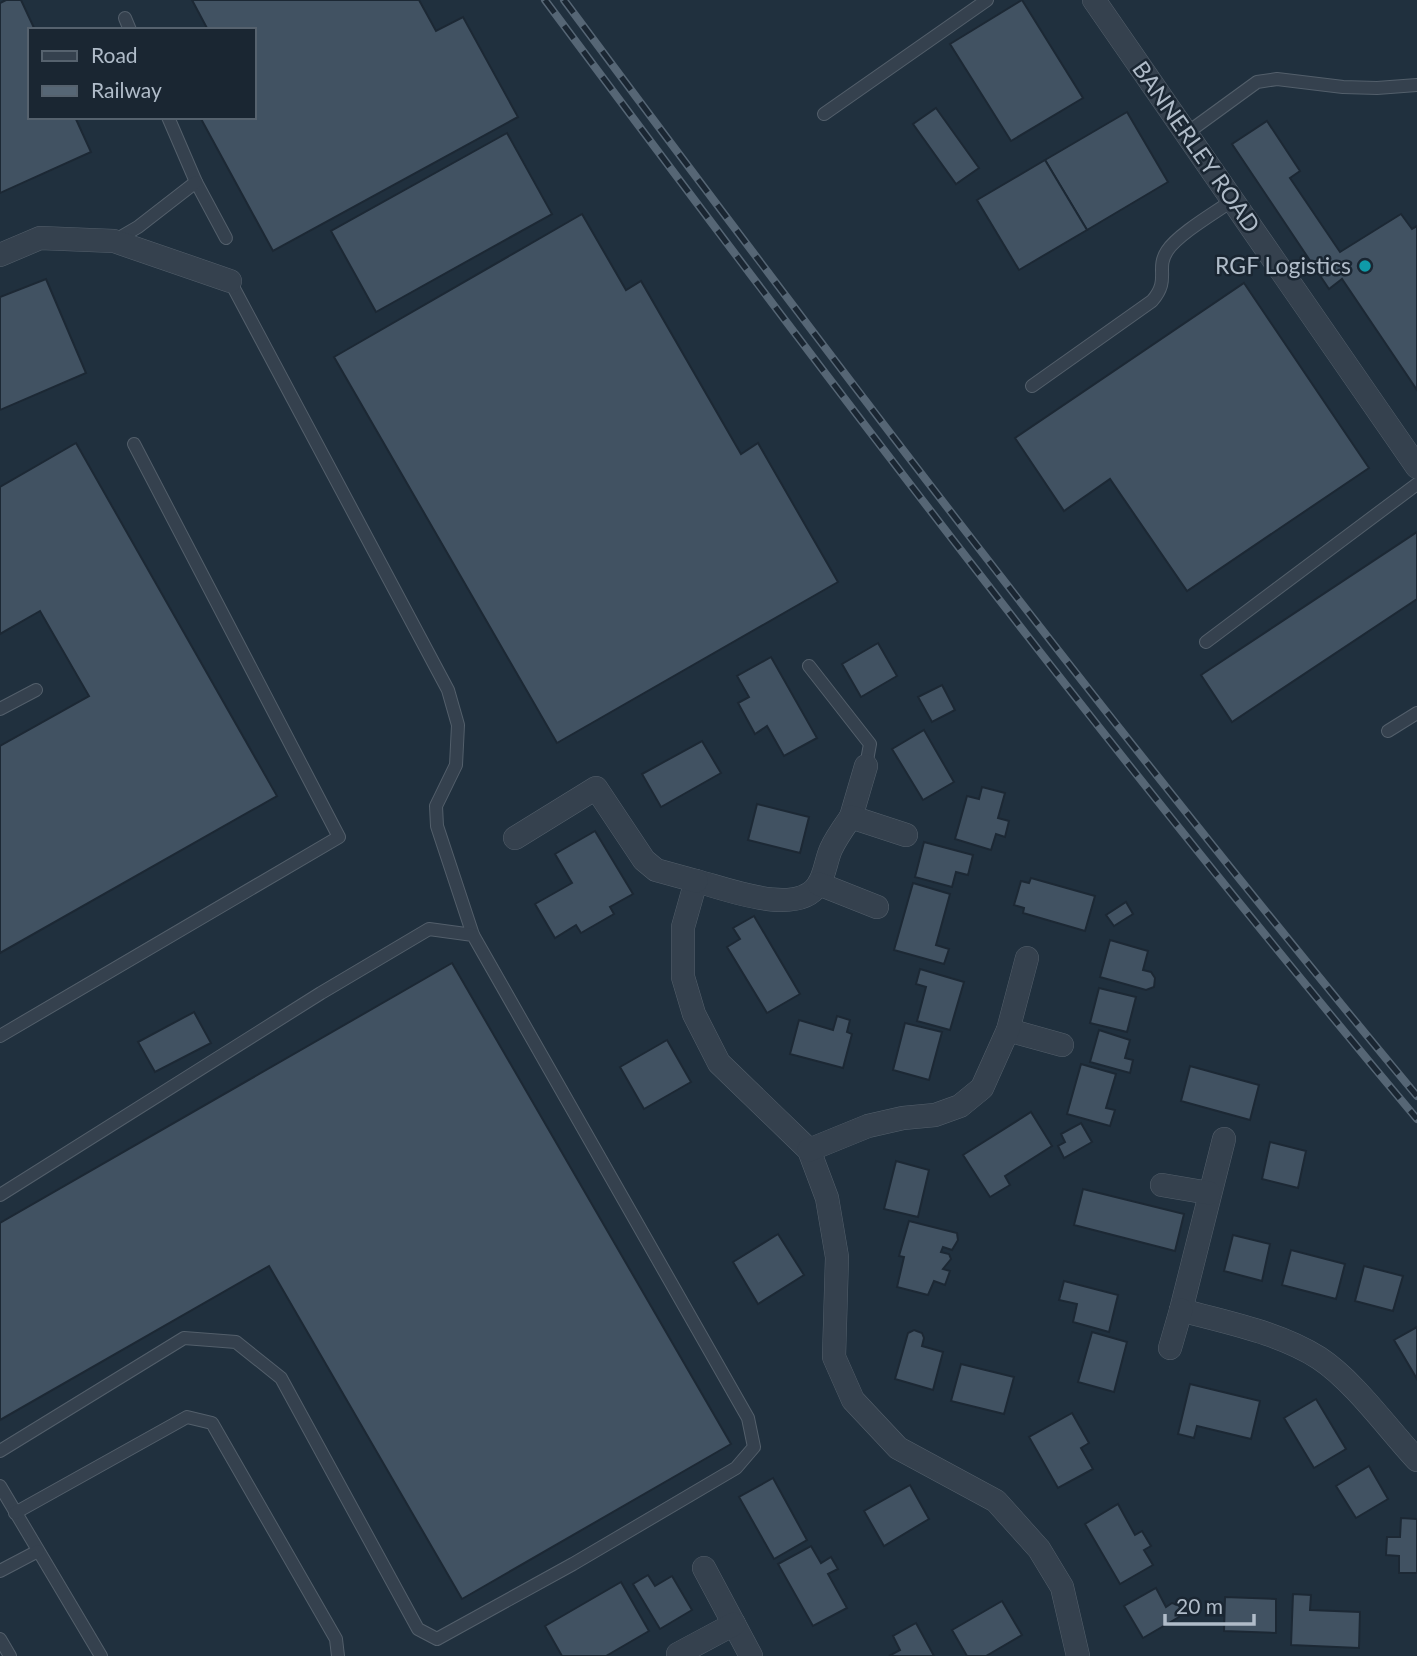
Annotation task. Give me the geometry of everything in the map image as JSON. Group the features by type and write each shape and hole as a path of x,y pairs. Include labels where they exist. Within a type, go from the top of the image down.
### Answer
{"street":[{"name":"BANNERLEY ROAD","path":"1094,0 1417,467"},
{"path":"0,255 40,238 114,241 230,281"},
{"path":"515,838 596,788 644,860 656,870 759,897 789,902 808,896 819,884 831,849 851,817 866,766"},
{"path":"851,817 906,835"},
{"path":"696,881 683,927 683,977 694,1014 719,1063 809,1150 827,1198 837,1257 834,1357 853,1400 898,1448 996,1501 1039,1549 1062,1587 1078,1656"},
{"path":"819,884 877,907"},
{"path":"809,1150 868,1126 903,1118 935,1115 960,1106 982,1088 1009,1030 1027,958"},
{"path":"1009,1030 1062,1045"},
{"path":"1170,1348 1224,1139"},
{"path":"1162,1185 1209,1193"},
{"path":"1181,1310 1284,1340 1321,1359 1361,1396 1417,1460"},
{"path":"704,1568 751,1656"},
{"path":"678,1654 734,1624"}],"lane":[{"path":"824,114 987,0"},
{"path":"1186,133 1257,82 1277,79 1377,88 1417,85"},
{"path":"169,119 196,182 226,239"},
{"path":"114,241 138,227 196,182"},
{"path":"1032,386 1152,301 1162,290 1162,268 1166,252 1174,242 1233,200"},
{"path":"0,1451 184,1338 236,1342 281,1378 418,1629 437,1639 573,1564 736,1468 754,1447 748,1418 473,935 437,826 436,806 456,765 458,725 449,690 230,281"},
{"path":"0,1036 340,838 134,444"},
{"path":"1206,642 1417,484"},
{"path":"809,666 870,744 866,766"},
{"path":"0,709 36,690"},
{"path":"1388,731 1417,713"},
{"path":"0,1195 321,993 429,929 473,935"},
{"path":"15,1513 187,1417 212,1423 336,1639 338,1656"},
{"path":"0,1486 101,1656"},
{"path":"0,1571 38,1551"},
{"path":"0,1639 10,1656"}],"building":[{"path":"6,0 21,0 34,28 28,28 28,119 76,119 91,152 0,193 0,3"},
{"path":"192,0 419,0 436,31 463,17 518,117 273,251 201,119 256,119 256,28 207,28"},
{"path":"1022,0 1083,98 1011,141 950,44"},
{"path":"936,108 979,168 956,184 913,124"},
{"path":"1127,112 1168,182 1087,230 1045,160"},
{"name":"RGF Logistics","path":"1267,121 1300,171 1290,178 1340,252 1401,214 1412,229 1417,226 1417,390 1342,279 1329,289 1232,144"},
{"path":"507,133 552,214 376,312 331,231"},
{"path":"1045,160 1087,230 1019,270 977,200"},
{"path":"582,214 626,290 641,281 741,454 758,443 838,582 557,743 334,357"},
{"path":"46,279 86,373 0,410 0,297"},
{"path":"1244,283 1369,468 1187,591 1110,479 1064,511 1015,438"},
{"path":"76,443 277,796 0,953 0,746 89,696 40,611 0,634 0,487"},
{"path":"1417,532 1417,599 1232,722 1201,675"},
{"path":"878,643 897,676 861,697 842,664"},
{"path":"771,657 817,738 784,756 767,726 755,734 738,703 749,697 737,676"},
{"path":"942,685 955,710 932,722 918,697"},
{"path":"924,730 954,782 923,800 892,749"},
{"path":"702,741 721,773 661,807 642,774"},
{"path":"982,787 1005,793 998,818 1009,821 1005,837 996,834 991,850 955,839 967,796 979,799"},
{"path":"757,804 809,817 800,853 748,840"},
{"path":"595,831 633,894 610,907 614,914 581,933 576,925 555,938 535,904 572,883 555,854"},
{"path":"924,842 973,855 968,875 956,872 952,887 915,877"},
{"path":"1031,878 1095,896 1085,931 1023,913 1024,908 1014,905 1021,881 1029,883"},
{"path":"913,883 950,894 936,945 949,949 944,964 894,950"},
{"path":"1126,902 1133,914 1114,926 1106,915"},
{"path":"754,916 800,994 767,1013 727,947 740,939 733,928"},
{"path":"1110,940 1148,951 1143,970 1151,972 1155,978 1154,987 1146,990 1100,977"},
{"path":"452,963 731,1444 462,1599 269,1266 0,1420 0,1223"},
{"path":"920,969 964,982 950,1030 917,1021 926,987 916,984"},
{"path":"1099,988 1136,997 1127,1032 1090,1023"},
{"path":"194,1012 211,1043 155,1072 138,1042"},
{"path":"837,1016 850,1020 847,1032 852,1034 843,1068 790,1054 799,1020 833,1030"},
{"path":"905,1023 942,1032 929,1080 893,1070"},
{"path":"1099,1030 1130,1040 1125,1058 1133,1060 1130,1073 1090,1062"},
{"path":"667,1040 691,1082 644,1109 620,1067"},
{"path":"1081,1064 1116,1074 1106,1108 1115,1110 1110,1126 1067,1114"},
{"path":"1190,1066 1259,1085 1250,1120 1181,1101"},
{"path":"1031,1112 1052,1146 1005,1176 1010,1185 990,1197 963,1155"},
{"path":"1081,1123 1092,1142 1064,1158 1058,1146 1065,1142 1061,1134"},
{"path":"1270,1142 1306,1151 1298,1188 1262,1179"},
{"path":"896,1161 929,1170 918,1217 884,1209"},
{"path":"1083,1189 1184,1214 1175,1251 1074,1225"},
{"path":"909,1221 957,1233 958,1240 952,1250 943,1247 941,1252 949,1254 951,1259 943,1269 950,1271 945,1285 934,1281 928,1295 897,1287 904,1257 899,1256"},
{"path":"778,1234 804,1275 758,1304 733,1262"},
{"path":"1233,1235 1270,1244 1262,1281 1224,1271"},
{"path":"1291,1250 1345,1264 1336,1299 1282,1285"},
{"path":"1364,1266 1403,1276 1393,1311 1355,1301"},
{"path":"1064,1281 1118,1295 1109,1332 1073,1322 1077,1304 1059,1300"},
{"path":"1417,1327 1417,1379 1394,1340"},
{"path":"914,1330 922,1333 922,1346 943,1352 933,1390 895,1379 908,1333"},
{"path":"1092,1332 1127,1342 1114,1392 1078,1382"},
{"path":"961,1364 1014,1377 1004,1414 951,1401"},
{"path":"1190,1384 1260,1401 1251,1439 1197,1426 1194,1438 1178,1434"},
{"path":"1316,1399 1346,1449 1314,1468 1284,1418"},
{"path":"1072,1413 1089,1443 1081,1448 1093,1469 1058,1488 1029,1437"},
{"path":"1369,1466 1388,1499 1356,1518 1336,1486"},
{"path":"773,1478 807,1540 774,1559 739,1497"},
{"path":"910,1485 929,1519 884,1546 864,1511"},
{"path":"1118,1504 1135,1535 1142,1531 1151,1546 1144,1550 1153,1565 1120,1584 1085,1524"},
{"path":"1401,1518 1417,1519 1417,1573 1399,1573 1399,1556 1386,1555 1387,1537 1400,1537"},
{"path":"811,1546 821,1563 831,1557 838,1569 828,1574 847,1608 813,1626 778,1564"},
{"path":"648,1575 655,1586 672,1576 692,1610 660,1629 633,1584"},
{"path":"621,1582 649,1631 606,1656 562,1656 545,1626"},
{"path":"1156,1588 1166,1607 1172,1603 1182,1610 1179,1617 1143,1638 1124,1606"},
{"path":"1293,1594 1311,1595 1310,1610 1360,1612 1359,1648 1291,1645"},
{"path":"1225,1597 1276,1599 1276,1633 1224,1631"},
{"path":"1002,1601 1022,1635 986,1656 967,1656 952,1630"},
{"path":"916,1623 934,1656 889,1656 900,1650 893,1636"}],"railway":[{"path":"545,0 757,284 973,566 1192,844 1417,1119"},
{"path":"564,0 983,554 1198,827 1417,1096"}],"place":[{"name":"RGF Logistics","path":"1365,266"}]}
